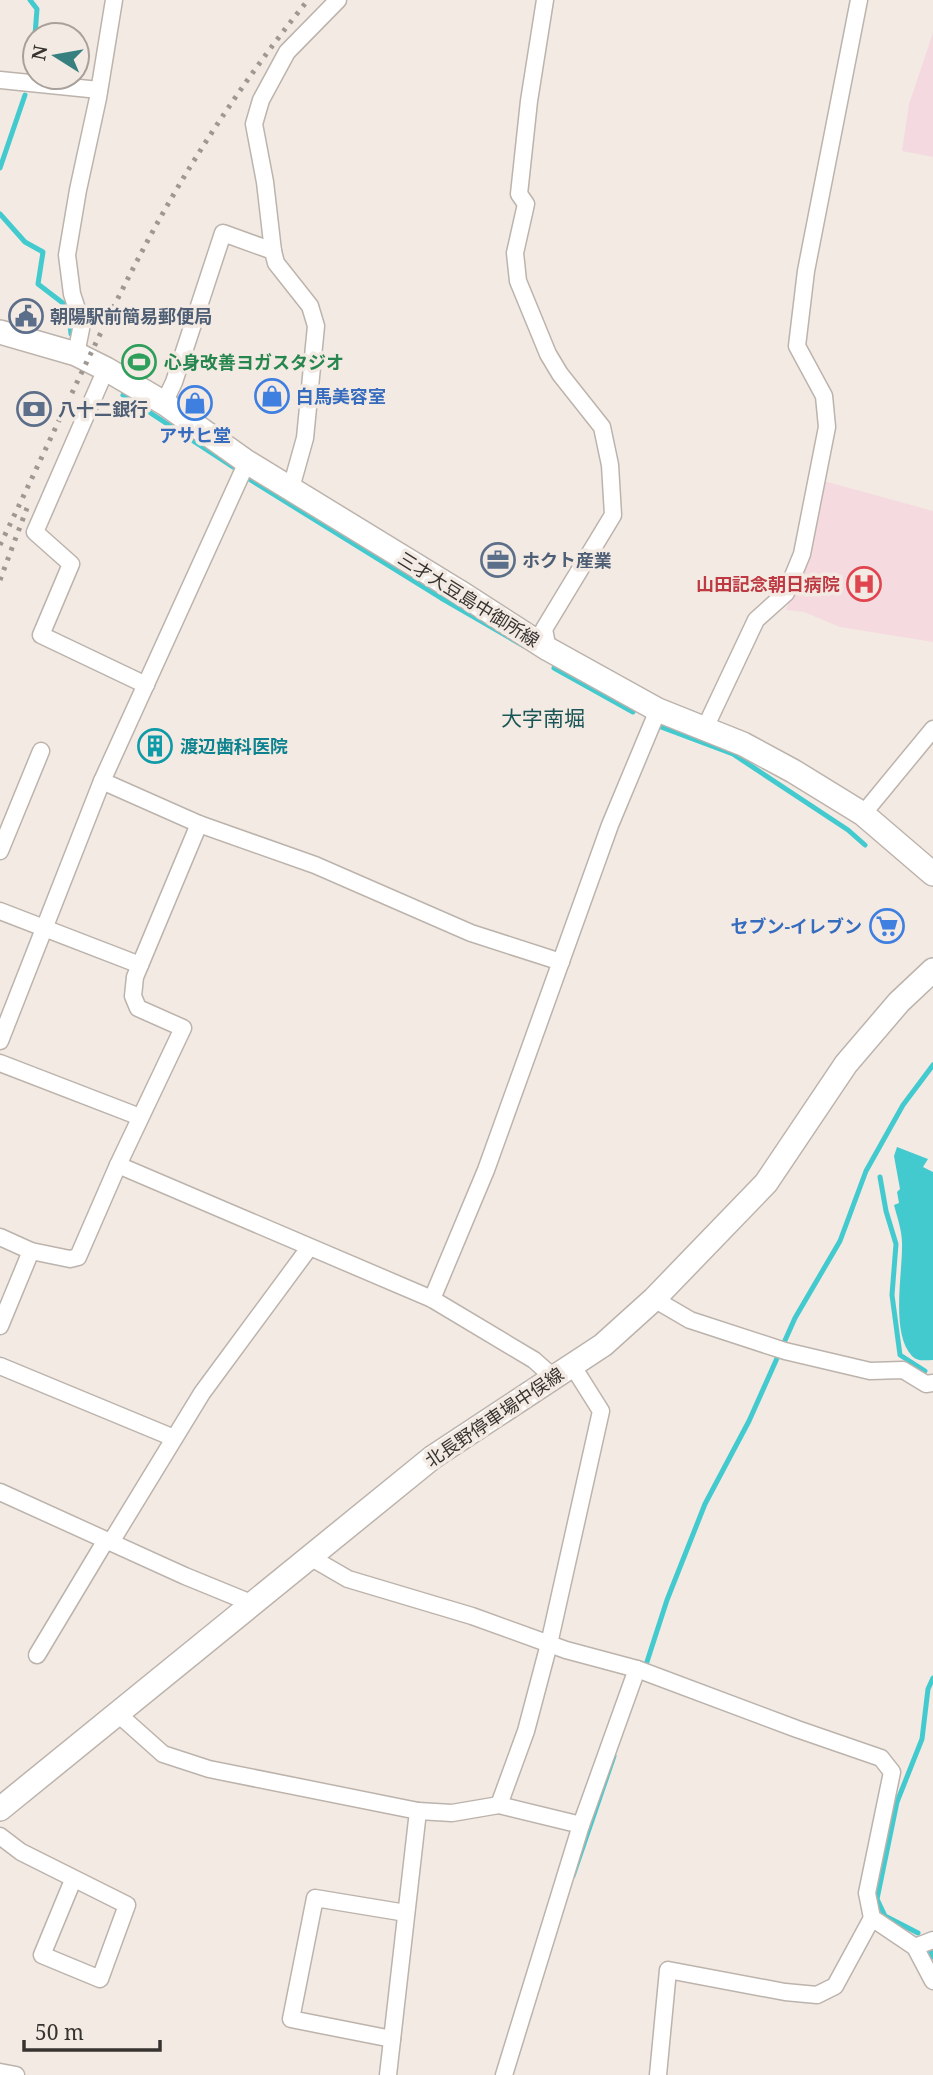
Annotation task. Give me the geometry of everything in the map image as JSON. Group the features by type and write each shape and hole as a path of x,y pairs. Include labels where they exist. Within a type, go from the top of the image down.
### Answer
{"main road":[{"name":"三才大豆島中御所線","path":"0,332 76,354 106,369 164,403 247,461 548,649 658,710 743,744 863,814 933,874"},
{"name":"北長野停車場中俣線","path":"0,1809 433,1457 603,1345 654,1299 766,1183 846,1064 899,1002 933,970"}],"street":[{"path":"76,354 82,324 72,294 67,254 114,0"},
{"path":"291,488 305,438 316,326 310,306 276,264 254,124 261,100 287,52 338,0"},
{"path":"545,0 529,101 519,194 526,204 514,253 518,281 548,354 560,374 602,427 610,465 613,514 544,629 548,649"},
{"path":"705,728 756,620 786,593 802,554 827,427 824,396 797,346 806,271 859,0"},
{"path":"0,80 99,90"},
{"path":"164,403 174,382 223,233 273,251"},
{"path":"106,369 35,533 71,564 41,635 146,685"},
{"path":"0,1041 102,781 247,461"},
{"path":"432,1299 486,1170 610,825 658,710"},
{"path":"863,814 933,729"},
{"path":"0,851 41,751"},
{"path":"102,781 200,824 315,865 471,933 561,962"},
{"path":"0,1237 31,1251 70,1259 78,1257 183,1028 138,1008 133,996 135,977 200,824"},
{"path":"0,911 140,965"},
{"path":"0,1063 140,1118"},
{"path":"118,1165 432,1299 534,1360 562,1371 601,1411 549,1644 526,1731 499,1805"},
{"path":"37,1655 202,1393 309,1248"},
{"path":"0,1326 31,1251"},
{"path":"654,1299 690,1320 780,1349 870,1371 903,1370 926,1384 933,1383"},
{"path":"0,1366 174,1438"},
{"path":"0,1492 251,1603"},
{"path":"310,1558 348,1579 472,1616 549,1644 645,1671 881,1758 892,1773 867,1893 872,1918 835,1986 817,1995 785,1992 668,1970 658,2075"},
{"path":"504,2075 581,1825 645,1671"},
{"path":"117,1713 163,1754 209,1769 418,1811 452,1812 499,1805 581,1825"},
{"path":"388,2075 418,1811"},
{"path":"0,1836 21,1852 127,1905 100,1979 42,1955 74,1880"},
{"path":"392,2039 290,2019 315,1898 406,1913"},
{"path":"872,1918 915,1947 933,1981"},
{"path":"915,1947 933,1940"},
{"path":"0,2072 16,2075"}],"shaded area":[{"path":"933,33 933,157 902,151 909,104"},
{"name":"山田記念朝日病院","path":"824,481 933,511 933,642 840,627 804,612 786,610 805,558"}],"water":[{"path":"897,1147 928,1159 923,1167 933,1172 933,1360 914,1358 905,1346 901,1333 899,1301 902,1238 894,1205 899,1203 897,1192 900,1189 894,1156"}],"waterway":[{"path":"30,0 37,9 36,21"},
{"path":"0,168 25,95"},
{"path":"0,214 25,242 43,252 38,284 68,307 71,334"},
{"path":"123,395 233,467"},
{"path":"249,479 524,646"},
{"path":"554,668 633,712"},
{"path":"661,727 733,754 848,830 865,845"},
{"path":"644,1671 667,1600 705,1504 749,1421 795,1318 840,1241 866,1171 903,1105 933,1065"},
{"path":"880,1177 896,1244 892,1295 900,1355 925,1371"},
{"path":"918,1933 885,1916 877,1899 897,1802 922,1739 928,1689 933,1678"},
{"path":"573,1876 614,1756"},
{"path":"929,1948 933,1957"}],"railway":[{"path":"0,545 113,307 154,229 226,112 308,0"},
{"path":"0,580 27,508"}],"place":[{"name":"朝陽駅前簡易郵便局","path":"26,316"},
{"name":"心身改善ヨガスタジオ","path":"139,362"},
{"name":"白馬美容室","path":"272,396"},
{"name":"アサヒ堂","path":"195,403"},
{"name":"八十二銀行","path":"34,409"},
{"name":"ホクト産業","path":"498,560"},
{"name":"山田記念朝日病院","path":"864,584"},
{"name":"渡辺歯科医院","path":"155,746"},
{"name":"セブン-イレブン","path":"887,926"}],"district":[{"name":"大字南堀","path":"543,718"}]}
